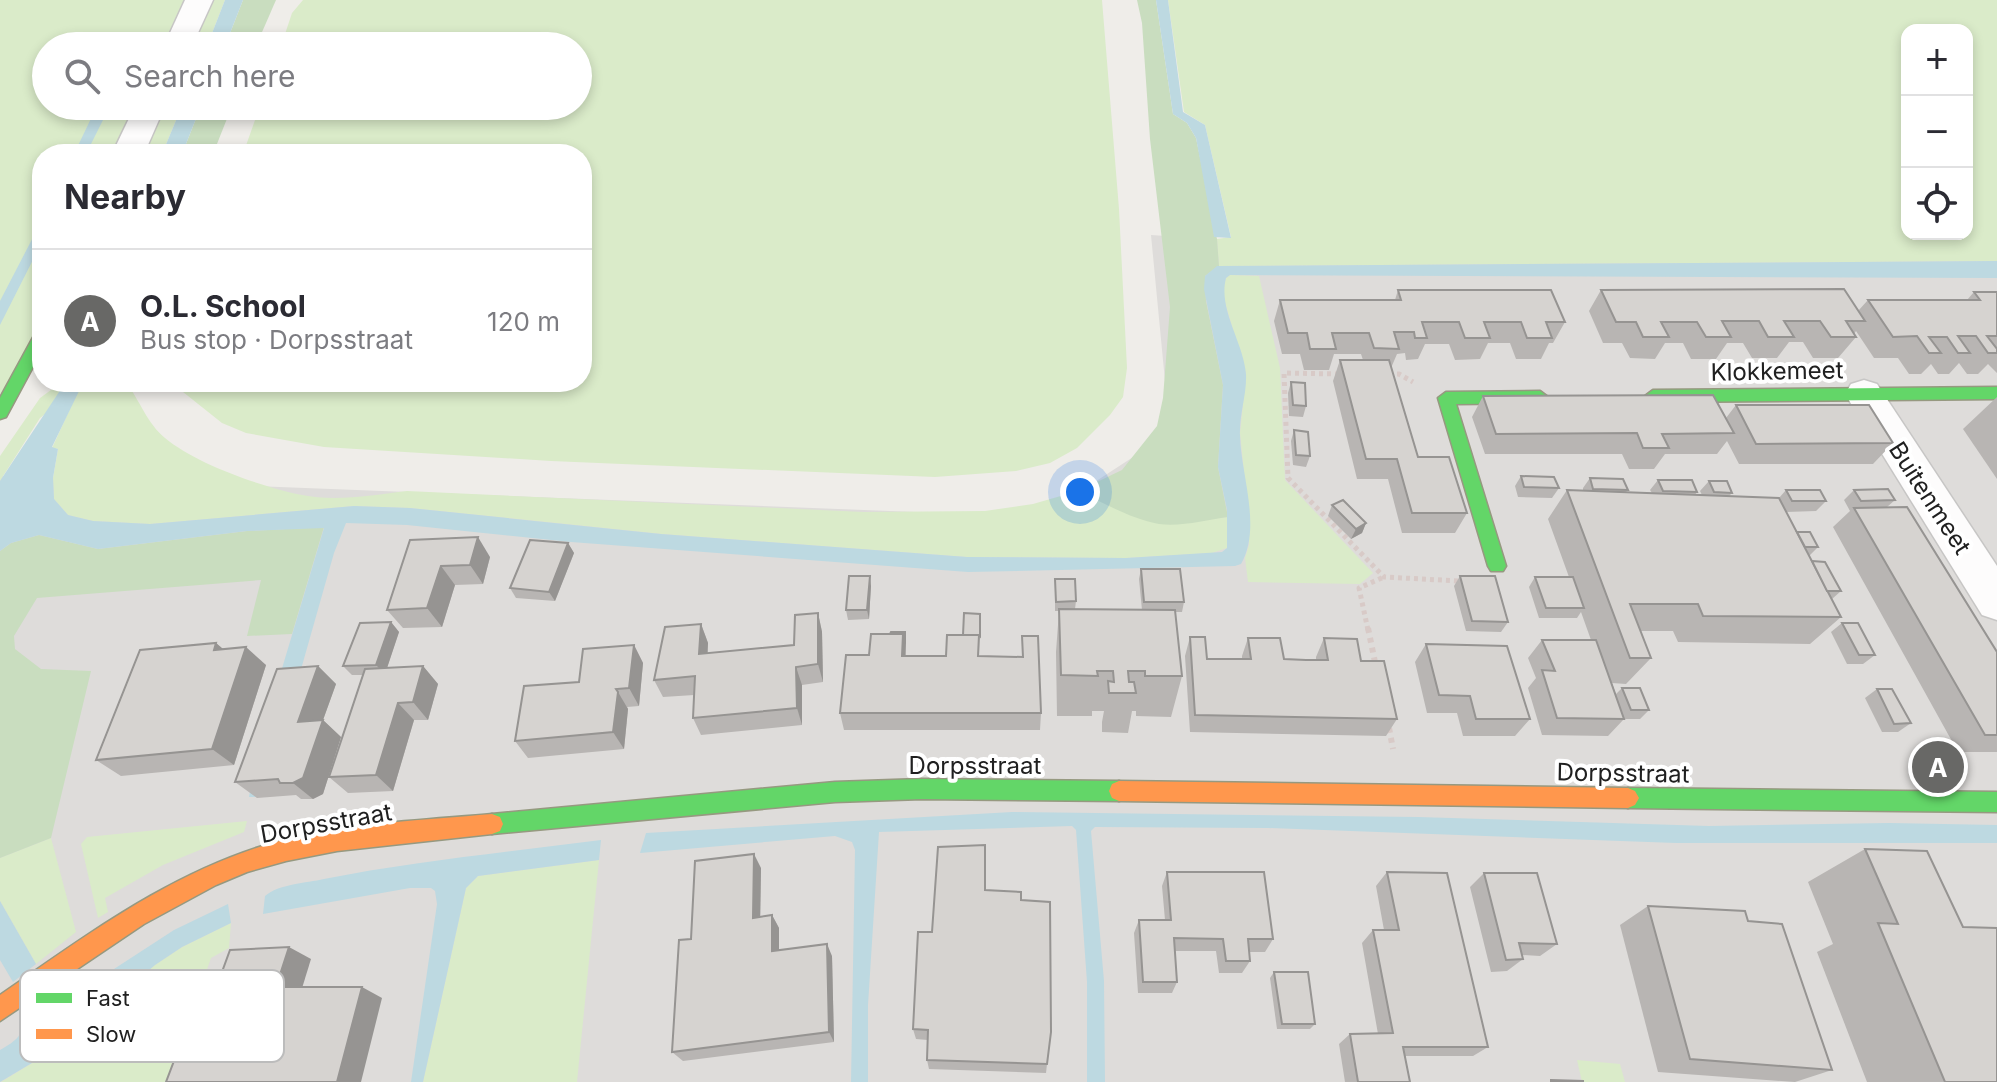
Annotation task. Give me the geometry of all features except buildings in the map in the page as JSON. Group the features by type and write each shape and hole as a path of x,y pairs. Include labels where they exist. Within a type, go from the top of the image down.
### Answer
{"street":[{"path":"184,32 199,0"},
{"path":"133,144 144,120"},
{"path":"0,413 32,354"},
{"name":"Klokkemeet","path":"1632,396 1997,393"},
{"name":"Buitenmeet","path":"1864,394 1997,602"},
{"path":"1497,566 1446,398 1554,397"},
{"name":"Dorpsstraat","path":"55,970 145,909 189,885 285,850 351,839 835,792 1005,788 1997,802"},
{"name":"Dorpsstraat","path":"3,1008 20,996"}],"path":[{"path":"1341,374 1284,373 1288,478 1384,577"},
{"path":"1385,374 1399,374 1446,398"},
{"path":"1378,676 1359,588 1384,577 1504,582 1497,566"},
{"path":"1387,720 1403,793"}],"shaded area":[{"path":"1997,228 1997,1082 0,1082 0,476 1041,517 1170,433 1151,235 1239,241 1901,235 1901,240 1973,240 1973,233"}],"green space":[{"path":"0,0 192,0 178,32 32,32 32,120 138,120 127,144 32,144 32,339 0,394"},
{"path":"206,0 225,0 212,32 191,32"},
{"path":"243,0 276,0 262,32 230,32"},
{"path":"303,0 1102,0 1119,209 1127,368 1123,397 1110,415 1077,448 1050,463 1016,471 935,477 551,461 324,447 246,433 222,423 183,392 592,392 592,144 247,144 255,120 592,120 592,32 286,32 292,13"},
{"path":"1137,0 1156,0 1173,114 1187,123 1196,138 1217,239 1219,266 1205,276 1206,301 1223,385 1218,467 1228,517 1185,524 1149,522 1078,491 1122,470 1157,426 1163,398 1170,307 1150,139 1142,23"},
{"path":"1168,0 1997,0 1997,261 1219,266 1217,239 1231,237 1205,125 1184,112"},
{"path":"151,120 176,120 166,144 140,144"},
{"path":"195,120 226,120 217,144 186,144"},
{"path":"1230,275 1259,276 1280,368 1285,480 1373,573 1360,584 1248,582 1245,558 1249,545 1249,522 1240,433 1246,374 1222,292"},
{"path":"48,392 74,392 40,418 0,481 0,456 40,398"},
{"path":"78,392 132,392 153,426 178,448 249,480 315,497 354,497 407,491 864,512 985,511 1033,504 1078,491 1162,524 1228,517 1227,548 1212,553 1126,558 967,557 662,534 410,508 354,506 150,524 93,521 68,515 54,499 53,478 58,449 52,448"},
{"path":"324,527 292,634 247,636 261,580 37,598 14,636 15,649 41,669 91,671 51,838 0,858 0,551 11,543 39,535 98,549 247,531"},
{"path":"247,821 244,832 163,865 105,898 108,912 98,918 81,844 87,837"},
{"path":"51,838 76,932 36,964 0,901 0,858"},
{"path":"599,860 577,1082 423,1082 466,888 478,876"},
{"path":"231,923 229,948 211,958 207,970 149,970 182,947"},
{"path":"1577,1060 1620,1064 1625,1082 1582,1082"},
{"path":"34,1062 175,1062 168,1082 1,1082"}],"water":[{"path":"225,0 243,0 230,32 212,32"},
{"path":"1156,0 1168,0 1183,112 1205,125 1231,238 1214,237 1196,138 1187,123 1173,114"},
{"path":"90,120 103,120 91,144 79,144"},
{"path":"176,120 195,120 186,144 166,144"},
{"path":"32,239 32,262 0,325 0,301"},
{"path":"1997,261 1997,278 1230,275 1226,278 1225,302 1246,374 1240,436 1250,518 1247,550 1241,564 1235,566 968,572 571,542 407,525 346,523 334,553 296,687 257,797 249,797 257,752 324,528 247,531 98,549 39,535 11,543 0,551 0,481 59,392 79,392 52,447 58,449 53,478 54,499 68,515 93,521 150,524 354,506 410,508 661,534 967,557 1126,558 1222,552 1227,548 1227,510 1218,467 1223,385 1204,289 1205,276 1217,266"},
{"path":"1012,812 1418,817 1709,826 1997,825 1997,843 1676,843 1268,828 1095,827 1091,831 1104,981 1105,1082 1087,1082 1087,982 1076,830 1072,826 879,832 868,1005 868,1082 851,1082 855,850 852,842 835,836 640,853 646,833"},
{"path":"601,840 599,860 478,876 466,888 423,1082 411,1082 437,904 435,891 431,888 410,888 263,914 265,896 293,884 427,862"},
{"path":"0,901 36,964 28,970 20,970 20,977 13,982 0,960"},
{"path":"228,904 231,923 182,947 149,970 112,970 174,930"},
{"path":"20,1033 20,1062 34,1062 0,1082 0,1050"}],"traffic: fast":[{"path":"0,413 32,354"},
{"path":"1653,396 1997,393"},
{"path":"1497,566 1446,398 1540,397"},
{"path":"492,824 835,792 922,789 1119,791"},
{"path":"1628,798 1997,802"}],"traffic: slow":[{"path":"1119,791 1628,798"},
{"path":"56,970 172,895 246,862 337,840 492,824"},
{"path":"0,1009 20,995"}],"place":[{"name":"O.L. School","path":"1938,767"}]}
